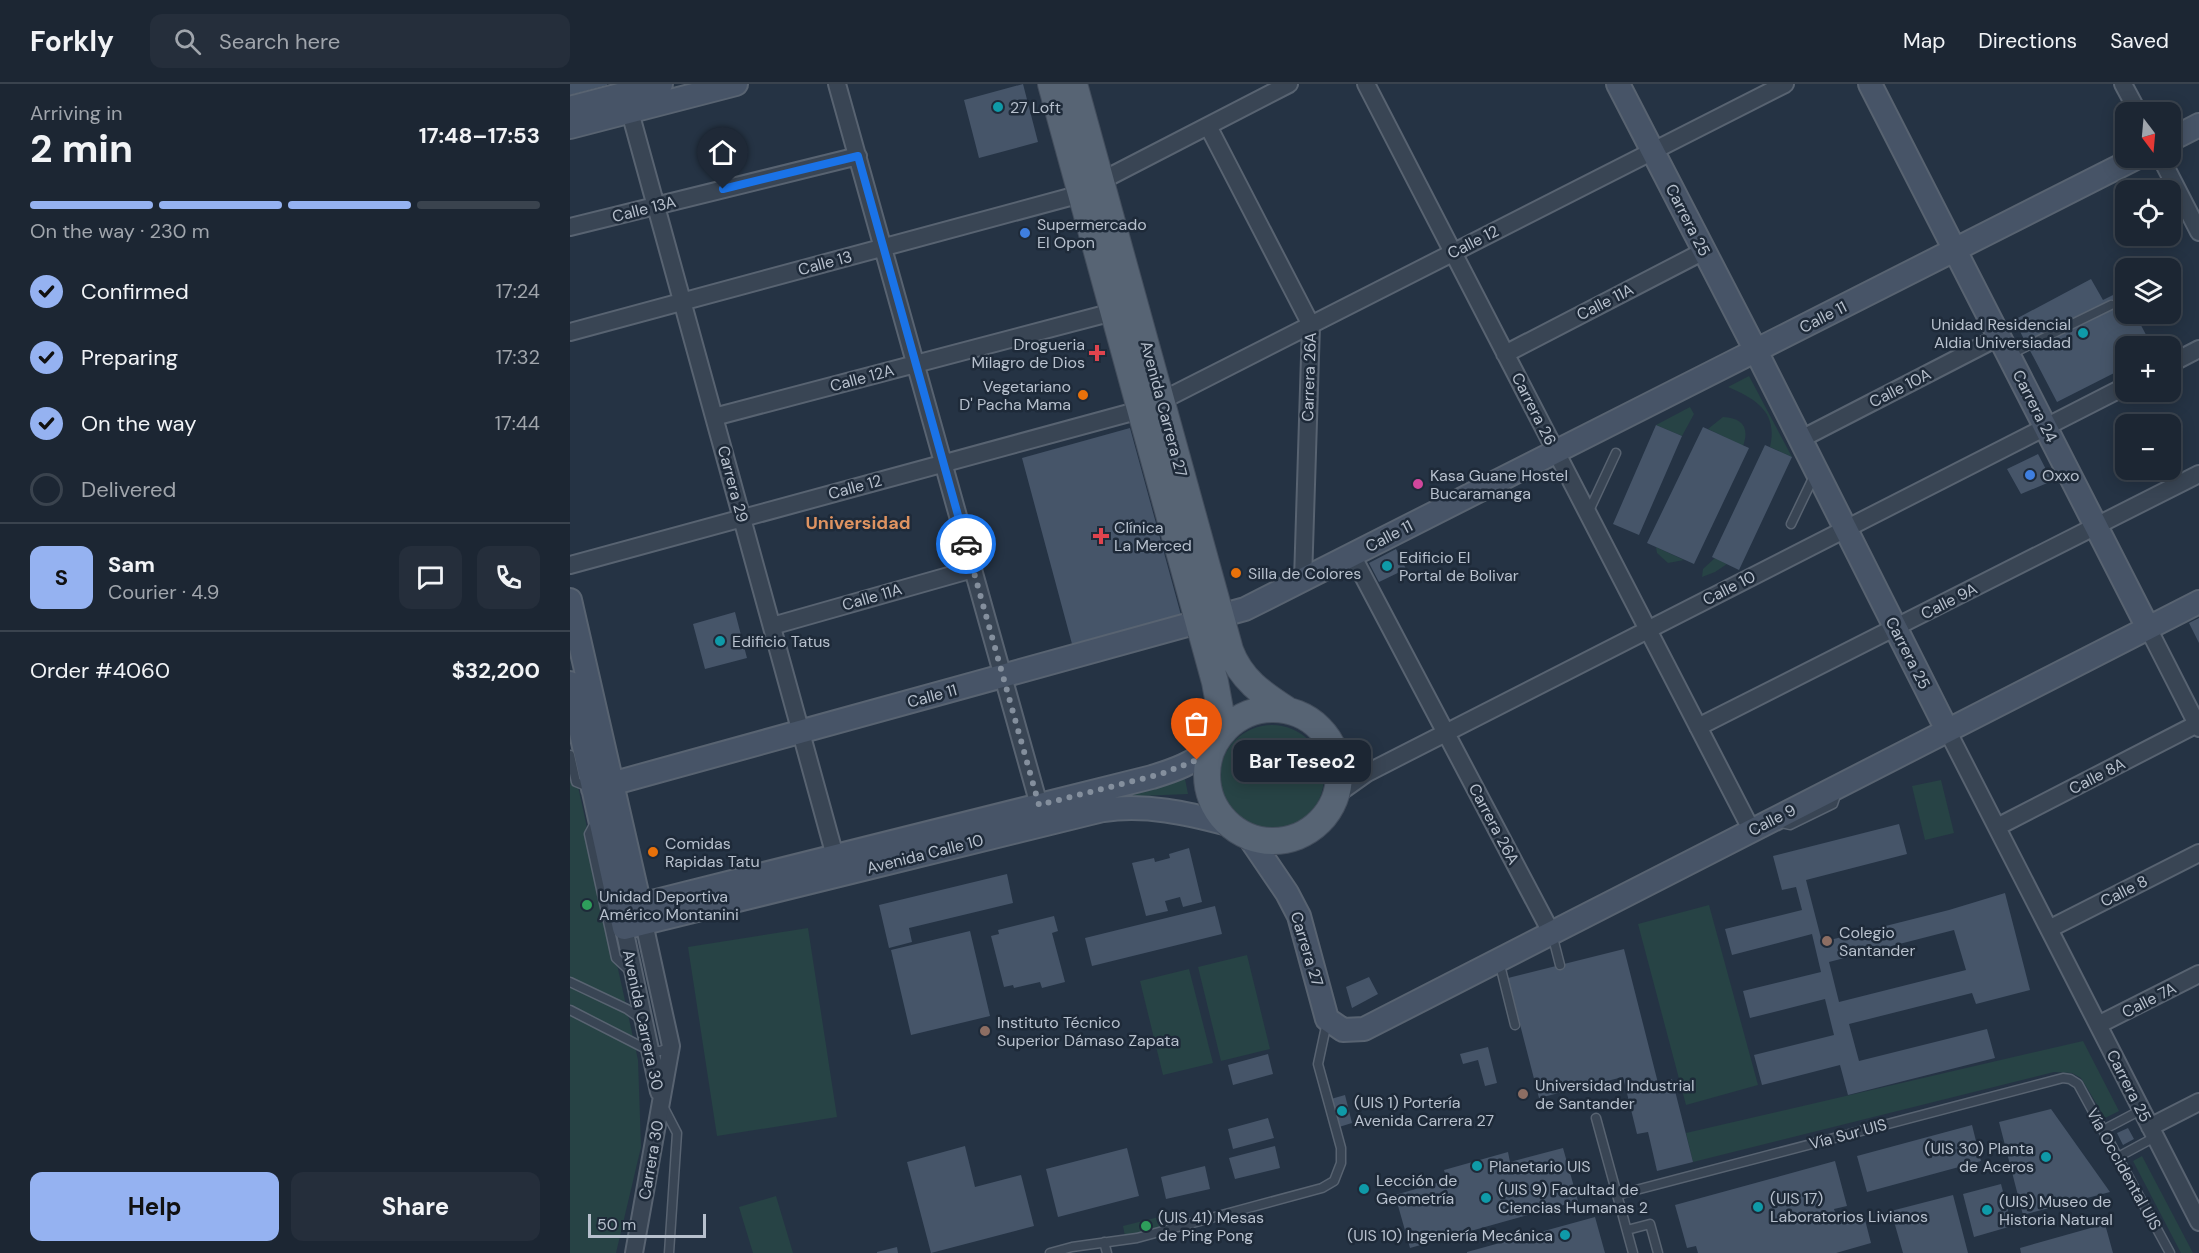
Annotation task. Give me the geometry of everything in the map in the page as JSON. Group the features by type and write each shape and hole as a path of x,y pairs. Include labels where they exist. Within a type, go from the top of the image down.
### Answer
{"main road":[{"name":"Avenida Carrera 27","path":"1051,84 1091,188 1209,619 1217,689 1218,739"},
{"name":"Avenida Carrera 27","path":"1074,84 1113,312 1151,405"},
{"name":"Avenida Carrera 27","path":"1209,619 1244,678 1264,696 1289,711"},
{"path":"1271,709 1289,711 1306,718 1320,729 1331,744 1338,761 1339,779 1336,795 1329,810 1318,823 1301,835 1281,841 1261,840 1238,830 1215,808 1208,788 1207,767 1218,739 1237,719 1254,712 1271,709"}],"street":[{"path":"570,108 661,84"},
{"path":"570,128 736,84"},
{"path":"837,84 1039,805"},
{"name":"Calle 13","path":"570,332 1091,188 1289,84"},
{"name":"Carrera 26","path":"1366,84 1698,727 1761,826"},
{"name":"Carrera 25","path":"1618,84 2199,1222"},
{"name":"Calle 12","path":"570,565 1151,405 1785,84"},
{"name":"Carrera 24","path":"1870,84 2198,726"},
{"path":"2123,84 2133,102"},
{"name":"Carrera 29","path":"630,112 835,856"},
{"path":"2181,134 2199,125"},
{"name":"Carrera 26A","path":"1208,126 1311,325 1303,580"},
{"name":"Calle 13A","path":"570,227 858,156"},
{"name":"Calle 11","path":"603,787 1245,609 2116,168"},
{"path":"2166,168 2199,232"},
{"name":"Calle 11A","path":"1505,354 1704,251"},
{"name":"Calle 12A","path":"714,417 1113,312"},
{"name":"Calle 10A","path":"1801,439 2004,346"},
{"path":"2181,358 2199,349"},
{"name":"Calle 10","path":"1336,795 1367,773 1446,732 2115,392"},
{"name":"Calle 9A","path":"1698,727 2199,474"},
{"name":"Carrera 26A","path":"1352,555 1552,934"},
{"name":"Calle 11A","path":"772,626 973,569"},
{"name":"Avenida Carrera 30","path":"570,600 603,787 632,916 634,974 661,1102"},
{"name":"Calle 9","path":"1335,1024 1364,1029 1375,1025 2199,602"},
{"name":"Avenida Carrera 30","path":"570,683 603,787 599,815 671,1046 661,1102"},
{"name":"Calle 8A","path":"1996,827 2198,726"},
{"name":"Avenida Calle 10","path":"632,916 835,856 1170,772 1197,760 1218,739"},
{"name":"Avenida Calle 10","path":"632,916 1103,810 1136,807 1160,808 1238,830"},
{"name":"Carrera 27","path":"1238,830 1287,893 1299,916 1335,1024"},
{"name":"Calle 8","path":"2049,929 2199,853"},
{"name":"Calle 7A","path":"2098,1025 2199,974"},
{"name":"Carrera 30","path":"634,1253 661,1102"},
{"path":"2153,1132 2199,1102"}],"lane":[{"path":"2004,346 2112,305"},
{"path":"1588,513 1616,453"},
{"path":"1791,524 1816,471"},
{"path":"570,755 576,782 603,787"},
{"path":"599,815 589,834 616,958 634,974"},
{"path":"1552,934 1560,965"},
{"path":"1499,961 1515,1025"},
{"path":"570,982 627,1009 644,1021"},
{"path":"570,1010 650,1051 661,1051 671,1046"},
{"path":"1050,1253 1072,1247 1137,1238 1322,1188 1334,1181 1341,1162 1341,1148 1318,1064 1335,1024"},
{"name":"Vía Sur UIS","path":"1617,1195 2054,1079 2070,1079 2078,1084"},
{"name":"Vía Occidental UIS","path":"2078,1084 2170,1253"},
{"path":"661,1102 677,1133 669,1253"},
{"path":"2103,1131 2141,1110"},
{"path":"1596,1118 1633,1253"},
{"path":"2118,1157 2153,1132"},
{"path":"1627,1230 1650,1224 1658,1253"},
{"path":"1104,1242 1107,1253"}],"green space":[{"path":"1749,376 1792,457 1770,447 1771,425 1763,409 1756,402 1728,387"},
{"path":"1690,407 1694,414 1682,436 1656,425"},
{"path":"1723,417 1735,419 1743,425 1746,434 1743,446 1708,429"},
{"path":"1656,547 1684,560 1668,563 1657,553"},
{"path":"1715,558 1727,564 1702,577 1703,569"},
{"path":"1272,725 1292,729 1309,740 1320,757 1324,777 1320,797 1309,814 1292,825 1272,829 1252,825 1235,814 1224,797 1220,777 1224,757 1235,740 1252,729"},
{"name":"Unidad Deportiva Américo Montanini","path":"570,750 638,1060 641,1147 616,1253 570,1253"},
{"path":"1185,779 1188,794 1117,797"},
{"path":"1941,780 1954,833 1925,840 1912,786"},
{"path":"1709,905 1758,1085 1686,1105 1638,924"},
{"path":"808,928 837,1117 717,1136 688,947"},
{"path":"1247,955 1270,1049 1221,1061 1198,967"},
{"path":"1189,969 1213,1063 1163,1075 1140,981"},
{"path":"2083,1041 2119,1111 2105,1118 2081,1078 2072,1073 2054,1072 1693,1162 1686,1133"},
{"path":"2142,1156 2193,1253 2181,1253 2133,1161"},
{"path":"776,1196 793,1253 753,1253 739,1207"},
{"name":"(UIS 41) Mesas de Ping Pong","path":"1167,1215 1170,1225 1125,1236 1123,1226"}],"building":[{"path":"570,84 607,84 607,85 570,95"},
{"path":"1023,84 1038,142 979,158 964,100"},
{"name":"Unidad Residencial Aldia Universiadad","path":"2091,279 2103,300 2115,294 2115,324 2140,324 2147,336 2115,336 2115,373 2057,402 2014,320"},
{"path":"1656,425 1682,436 1639,535 1613,524"},
{"path":"1703,427 1749,448 1694,564 1647,543"},
{"name":"Clínica La Merced","path":"1130,428 1181,615 1072,644 1022,458"},
{"path":"1765,445 1792,457 1739,570 1712,557"},
{"name":"Oxxo","path":"2038,454 2052,481 2021,494 2007,469"},
{"name":"Edificio El Portal de Bolivar","path":"1396,549 1406,569 1379,582 1369,563"},
{"name":"Edificio Tatus","path":"735,612 747,658 705,669 693,624"},
{"path":"2199,618 2199,643 2189,623"},
{"path":"1899,824 1907,854 1806,880 1822,942 1949,910 2005,893 2030,990 1976,1004 1972,993 1849,1024 1859,1061 1987,1029 1995,1058 1848,1095 1840,1065 1762,1085 1754,1055 1834,1035 1825,999 1750,1018 1743,991 1821,972 1812,934 1732,955 1725,929 1802,910 1796,887 1782,890 1773,856","holes":["1954,930 1966,970 1839,1002 1829,962"]},
{"path":"1189,848 1202,902 1183,907 1180,897 1165,901 1168,911 1146,916 1132,863 1154,858 1155,862 1170,858 1169,854"},
{"path":"1007,874 1013,903 909,928 912,942 889,948 879,905"},
{"path":"1215,906 1222,934 1092,966 1085,938"},
{"path":"1054,916 1058,931 1052,933 1065,982 1042,988 1040,982 1014,988 1013,985 1004,987 991,936 999,934 998,930"},
{"path":"970,931 990,1016 911,1035 891,950"},
{"path":"1624,949 1658,1083 1672,1079 1693,1162 1657,1171 1648,1132 1637,1134 1623,1077 1539,1098 1508,978"},
{"path":"1369,977 1378,994 1352,1008 1346,987"},
{"path":"1488,1047 1497,1083 1485,1086 1478,1060 1463,1064 1460,1054"},
{"path":"1268,1054 1273,1074 1233,1085 1228,1065"},
{"name":"(UIS 1) Portería Avenida Carrera 27","path":"1345,1095 1352,1123 1339,1127 1331,1099"},
{"name":"(UIS 30) Planta de Aceros","path":"2051,1109 2110,1192 2023,1215 1999,1122"},
{"path":"1268,1118 1274,1138 1233,1149 1228,1129"},
{"path":"1972,1125 1981,1161 1867,1192 1857,1156"},
{"path":"2128,1128 2134,1139 2123,1145 2117,1133"},
{"path":"965,1146 975,1187 1021,1175 1034,1226 931,1253 907,1162"},
{"path":"1275,1146 1280,1168 1235,1179 1229,1158"},
{"path":"1127,1148 1139,1196 1058,1217 1046,1169"},
{"name":"(UIS 9) Facultad de Ciencias Humanas 2","path":"1563,1148 1578,1201 1410,1248 1395,1195 1447,1180 1444,1170 1508,1152 1510,1162"},
{"name":"(UIS 17) Laboratorios Livianos","path":"1835,1161 1847,1206 1834,1209 1838,1223 1864,1216 1871,1243 1836,1253 1698,1253 1696,1246 1687,1248 1675,1205"},
{"path":"1205,1166 1210,1189 1166,1199 1161,1177"},
{"name":"(UIS) Museo de Historia Natural","path":"2001,1184 2012,1226 1974,1237 1963,1194"},
{"path":"1953,1195 1968,1253 1903,1253 1891,1211"},
{"name":"(UIS 10) Ingeniería Mecánica","path":"1595,1217 1605,1253 1467,1253 1467,1252"},
{"path":"2105,1224 2113,1253 2021,1253 2020,1248"},
{"path":"897,1247 898,1253 877,1253 877,1252"}],"way so far":[{"path":"966,544 1039,805 1170,772 1197,760"}],"place":[{"name":"27 Loft","path":"998,107"},
{"name":"Supermercado El Opon","path":"1025,233"},
{"name":"Unidad Residencial Aldia Universiadad","path":"2083,333"},
{"name":"Drogueria Milagro de Dios","path":"1097,353"},
{"name":"Vegetariano D' Pacha Mama","path":"1083,395"},
{"name":"Oxxo","path":"2030,475"},
{"name":"Kasa Guane Hostel Bucaramanga","path":"1418,484"},
{"name":"Clínica La Merced","path":"1101,536"},
{"name":"Edificio El Portal de Bolivar","path":"1387,566"},
{"name":"Silla de Colores","path":"1236,573"},
{"name":"Edificio Tatus","path":"720,641"},
{"name":"Bar Teseo2","path":"1197,760"},
{"name":"Comidas Rapidas Tatu","path":"653,852"},
{"name":"Unidad Deportiva Américo Montanini","path":"587,905"},
{"name":"Colegio Santander","path":"1827,941"},
{"name":"Instituto Técnico Superior Dámaso Zapata","path":"985,1031"},
{"name":"Universidad Industrial de Santander","path":"1523,1094"},
{"name":"(UIS 1) Portería Avenida Carrera 27","path":"1342,1111"},
{"name":"(UIS 30) Planta de Aceros","path":"2046,1157"},
{"name":"Planetario UIS","path":"1477,1166"},
{"name":"Lección de Geometría","path":"1364,1189"},
{"name":"(UIS 9) Facultad de Ciencias Humanas 2","path":"1486,1198"},
{"name":"(UIS 17) Laboratorios Livianos","path":"1758,1207"},
{"name":"(UIS) Museo de Historia Natural","path":"1987,1210"},
{"name":"(UIS 41) Mesas de Ping Pong","path":"1146,1226"},
{"name":"(UIS 10) Ingeniería Mecánica","path":"1565,1235"}],"district":[{"name":"Universidad","path":"858,523"}],"route":[{"path":"723,189 858,156 966,544"}]}
